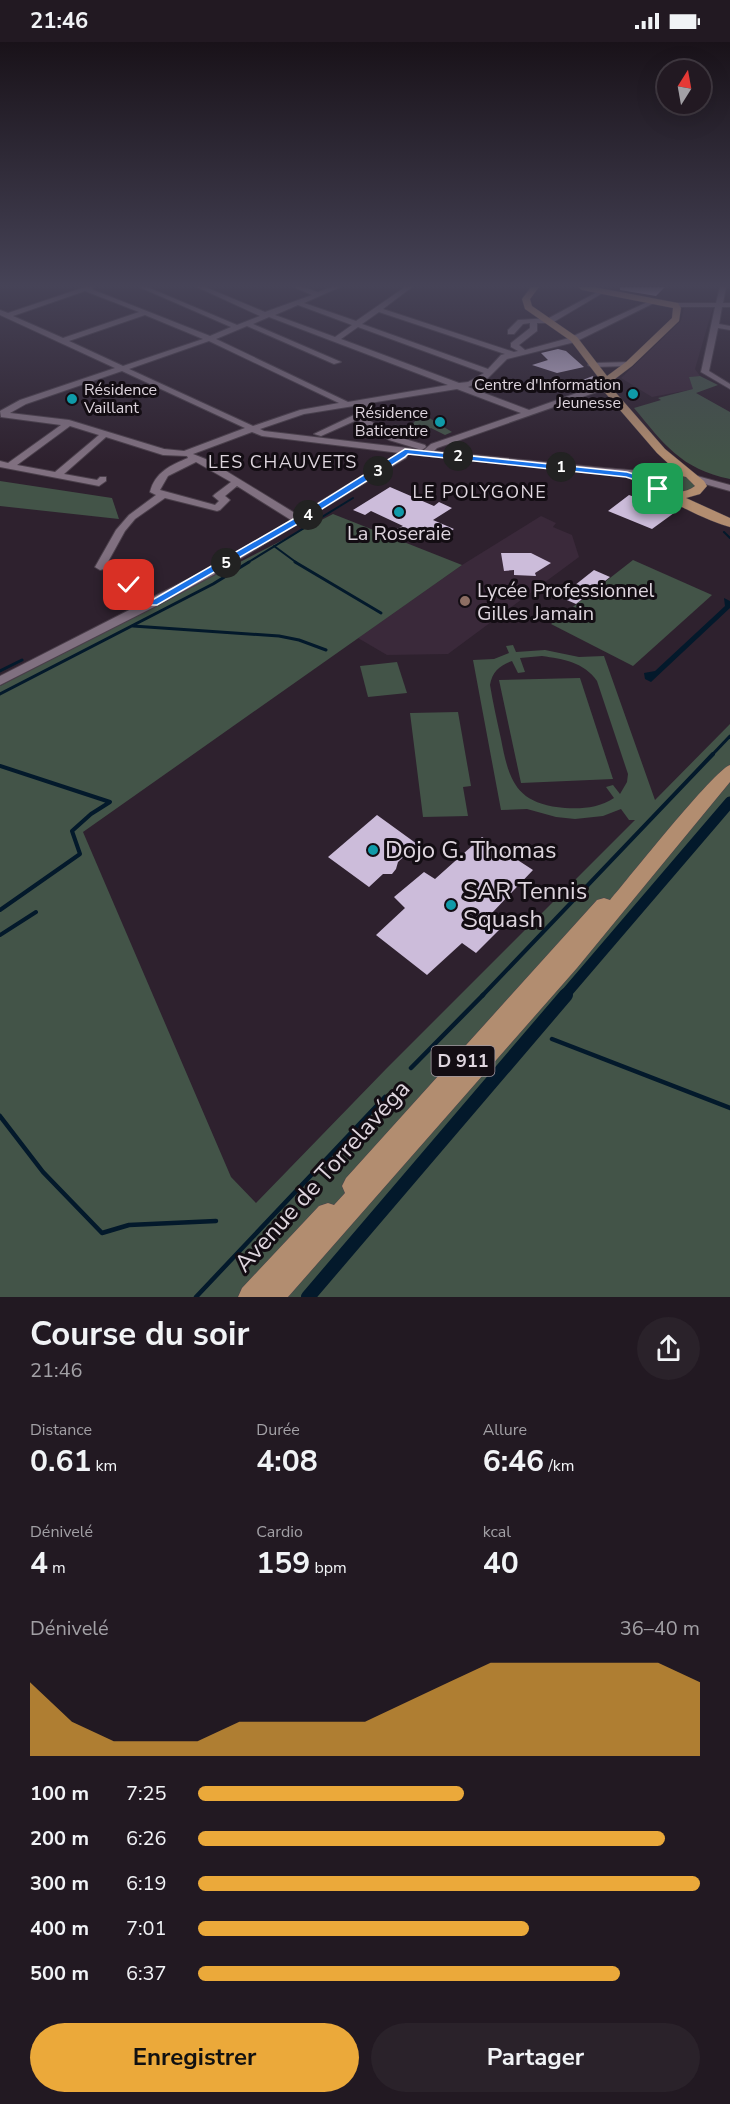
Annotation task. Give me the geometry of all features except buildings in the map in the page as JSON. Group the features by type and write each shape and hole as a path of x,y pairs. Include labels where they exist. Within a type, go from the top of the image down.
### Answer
{"main road":[{"path":"579,346 661,451 684,472 696,487 703,510"},
{"path":"606,383 648,346"},
{"path":"661,451 665,461 657,475 658,489 730,523"},
{"path":"657,475 684,472"},
{"path":"669,494 696,487"},
{"name":"Avenue de Torrelavéga","path":"251,1297 322,1222 617,891 679,828 730,771"},
{"name":"Avenue de Torrelavéga","path":"272,1297 362,1191 571,961 679,828"}],"street":[{"path":"72,346 250,429 279,436 627,475 657,475"},
{"path":"1,414 23,402 190,346"},
{"path":"223,346 345,404"},
{"path":"298,346 337,362"},
{"path":"350,346 527,412"},
{"path":"416,346 489,372"},
{"path":"486,346 511,354"},
{"path":"515,346 522,351"},
{"path":"185,454 303,412 459,387 480,380 499,360 511,354 546,346"},
{"path":"711,346 705,372 730,387"},
{"path":"592,365 629,364"},
{"path":"427,452 434,446 606,383"},
{"path":"318,434 357,417 367,401"},
{"path":"1,414 69,423 163,452 185,454 196,458 298,520"},
{"path":"357,417 392,438 424,448 427,452"},
{"path":"4,465 69,423"},
{"path":"57,475 106,433"},
{"path":"0,681 153,603 298,520 403,456 405,451"},
{"path":"196,458 171,470 158,480 155,492 217,508 225,500 218,496 237,482"},
{"path":"4,465 99,483 103,479"},
{"path":"696,487 726,487"},
{"path":"100,567 121,530 132,517 164,494"},
{"path":"109,578 116,579 113,584 129,585 153,603"}],"shaded area":[{"path":"655,346 702,346 695,369 700,376 689,377 694,389 652,397 621,378"},
{"name":"Lycée Professionnel Gilles Jamain","path":"541,516 556,523 553,527 572,535 579,557 448,654 387,655 358,638 462,565"}],"green space":[{"path":"700,376 718,385 696,393 730,412 730,479 713,475 686,462 665,444 634,408 661,400 658,398 693,389 689,377"},
{"path":"426,416 452,432 445,435 431,428 419,433 393,424 409,428 416,420"},
{"path":"668,472 689,476 697,489 675,493 655,482 657,475"},
{"path":"0,481 112,498 119,519 0,506"},
{"path":"333,514 462,565 83,832 231,1177 256,1203 386,1069 635,820 629,820 621,809 603,816 575,819 556,817 527,809 501,810 473,660 494,659 509,653 506,646 513,645 516,652 545,650 579,657 604,656 655,800 730,724 730,1297 0,1297 0,686","holes":["542,656 565,660 579,666 597,681 628,774 627,782 620,794 613,785 606,787 614,798 602,804 565,808 535,801 518,788 507,767 490,685 500,667 512,661 518,673 525,672 520,658"]},
{"path":"633,560 712,595 633,666 551,624"},
{"path":"397,662 407,693 368,697 360,666"},
{"path":"580,678 613,779 521,783 499,680"},
{"path":"458,712 471,786 463,787 468,816 423,817 410,713"}],"water":[{"path":"724,598 730,601 730,608 651,682 645,679 644,673 655,671 725,606"}],"waterway":[{"path":"274,546 353,498"},
{"path":"724,532 730,538"},
{"path":"247,563 274,546"},
{"path":"274,546 297,563"},
{"path":"0,694 213,584 249,562"},
{"path":"295,562 381,613"},
{"path":"133,626 279,636 299,640 326,650"},
{"path":"0,671 22,660"},
{"path":"712,755 730,736"},
{"path":"482,996 713,754"},
{"path":"0,766 110,802 91,814 72,831 80,854 0,910"},
{"path":"564,996 730,802"},
{"path":"0,935 36,912"},
{"path":"411,1068 483,995"},
{"path":"308,1297 566,995"},
{"path":"552,1039 730,1108"},
{"path":"196,1297 385,1097"},
{"path":"0,1116 43,1172 102,1233 129,1225 216,1221"}],"place":[{"name":"Centre d'Information Jeunesse","path":"633,394"},
{"name":"Résidence Vaillant","path":"72,399"},
{"name":"Résidence Baticentre","path":"440,422"},
{"name":"La Roseraie","path":"399,512"},
{"name":"Lycée Professionnel Gilles Jamain","path":"465,601"},
{"name":"Dojo G. Thomas","path":"373,850"},
{"name":"SAR Tennis Squash","path":"451,905"}],"district":[{"name":"LES CHAUVETS","path":"283,462"},
{"name":"LE POLYGONE","path":"480,492"}],"route":[{"path":"129,585 153,603 211,572 298,520 403,456 405,451 627,475 651,482 658,489"}]}
